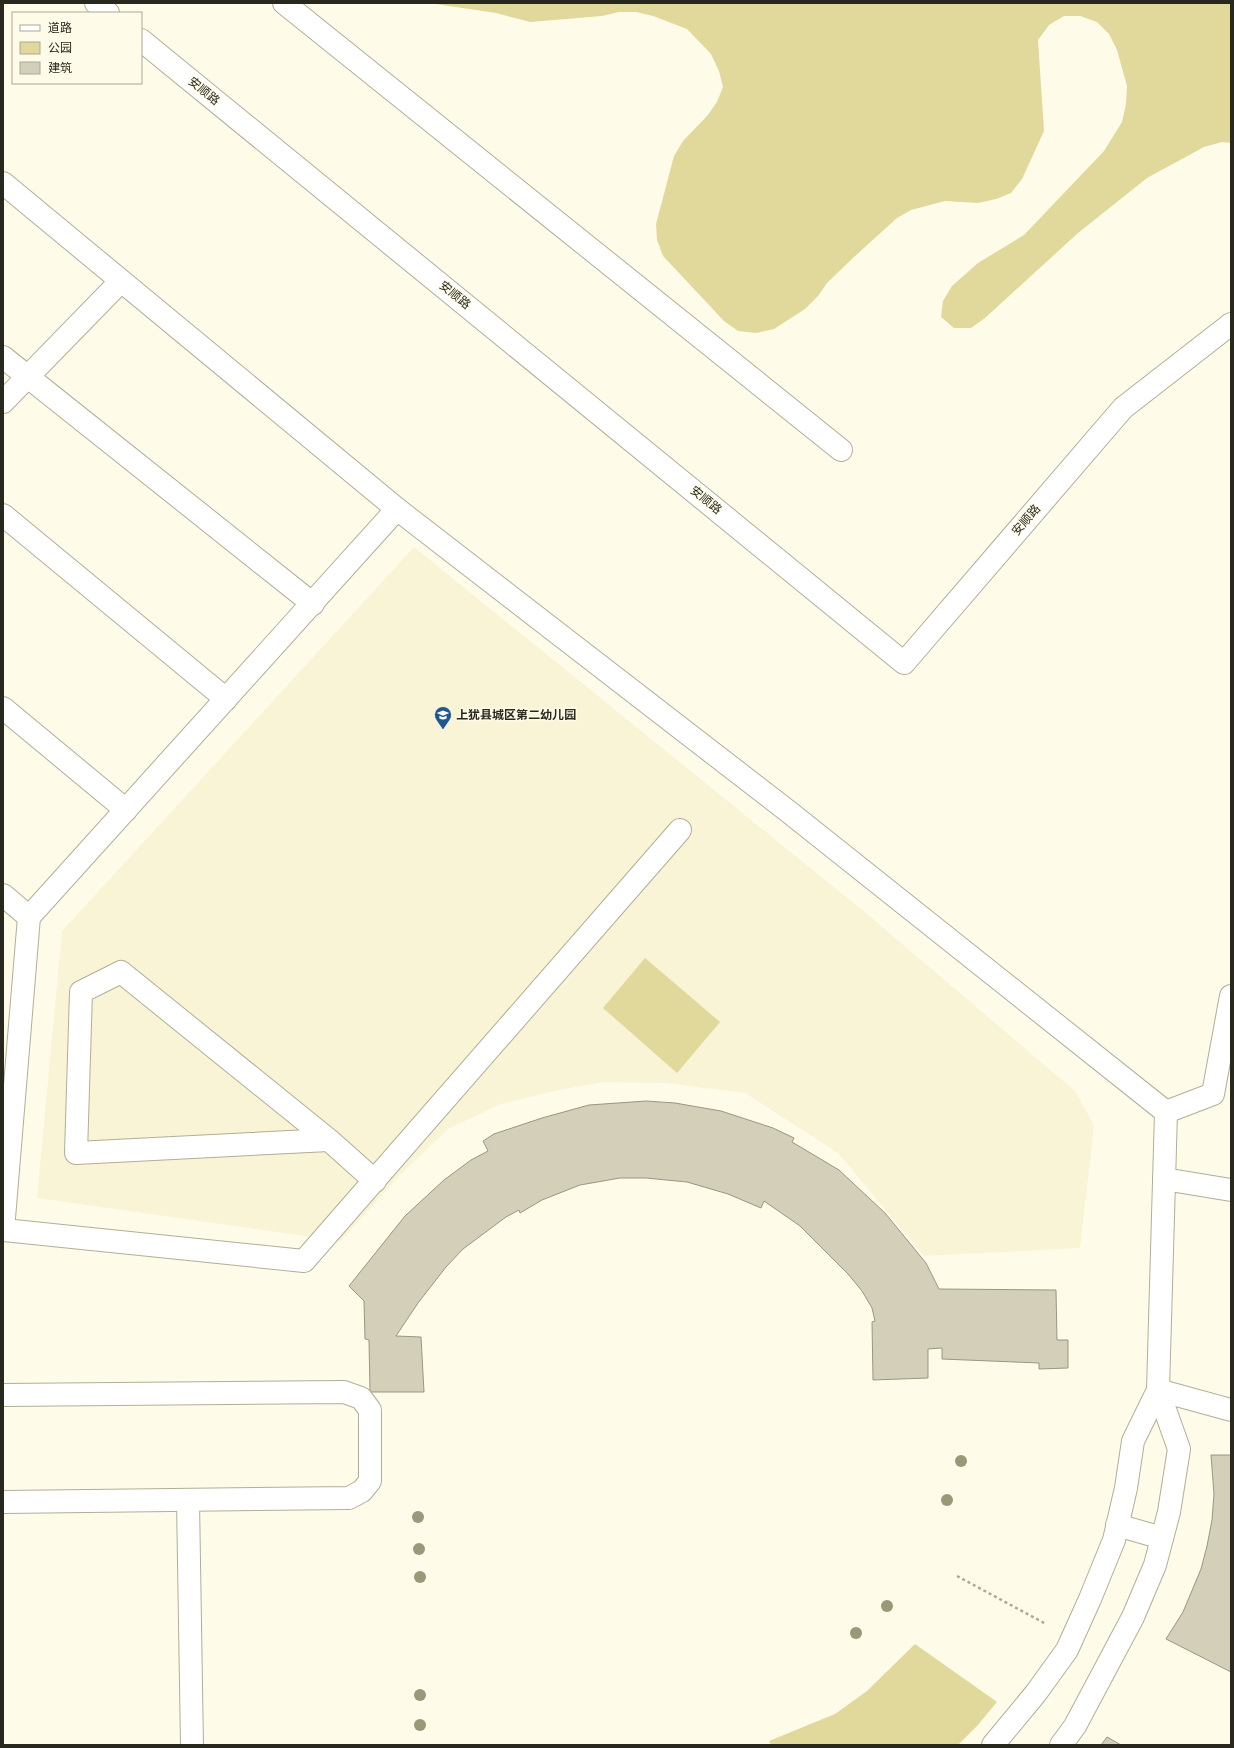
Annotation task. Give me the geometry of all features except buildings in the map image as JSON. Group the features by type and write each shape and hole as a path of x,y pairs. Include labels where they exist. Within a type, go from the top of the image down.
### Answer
{"street":[{"path":"96,3 107,12"},
{"path":"284,3 841,450"},
{"name":"安顺路","path":"142,41 904,663 1123,408 1231,324"},
{"path":"3,183 397,509 782,807 1166,1112"},
{"path":"3,402 120,281"},
{"path":"3,357 313,604"},
{"path":"397,509 313,604 29,917 3,1230 304,1261 680,830"},
{"path":"3,516 226,699"},
{"path":"3,708 126,810"},
{"path":"3,895 29,917"},
{"path":"329,1140 76,1154 81,992 121,972 329,1140 375,1181"},
{"path":"1166,1112 1212,1094 1228,1023 1231,996"},
{"path":"1061,1745 1079,1720 1134,1617 1155,1565 1170,1512 1179,1449 1158,1390 1166,1112"},
{"path":"1164,1179 1231,1190"},
{"path":"1158,1390 1231,1410"},
{"path":"993,1745 1036,1693 1067,1650 1114,1540 1133,1442 1158,1390"},
{"path":"3,1395 344,1392 360,1398 370,1410 370,1481 362,1491 349,1498 3,1502"},
{"path":"188,1501 192,1745"},
{"path":"1118,1524 1162,1538"}],"path":[{"path":"957,1576 1072,1638"}],"shaded area":[{"name":"上犹县城区第二幼儿园","path":"414,547 866,913 1076,1092 1094,1126 1080,1248 924,1256 838,1153 745,1093 666,1083 603,1082 559,1090 501,1104 448,1129 399,1176 341,1241 37,1198 62,931"}],"green space":[{"path":"429,3 1231,3 1231,143 1222,142 1204,147 1147,178 1078,233 985,318 971,328 954,328 941,317 943,301 952,286 978,263 1024,235 1104,151 1122,122 1126,104 1127,86 1117,50 1109,34 1097,22 1080,16 1064,16 1049,25 1038,40 1044,131 1022,179 1011,193 996,199 978,203 945,201 911,210 897,218 854,257 827,283 818,296 805,309 774,329 756,333 738,331 724,321 663,256 657,240 656,224 674,156 683,141 707,116 717,102 723,87 719,71 711,54 687,29 653,16 636,12 619,12 602,16 530,22 496,13"},
{"path":"645,958 720,1022 677,1073 603,1008"},
{"path":"915,1644 997,1702 977,1726 958,1745 771,1745 769,1741 835,1714 867,1691"}],"place":[{"name":"上犹县城区第二幼儿园","path":"443,730"}]}
